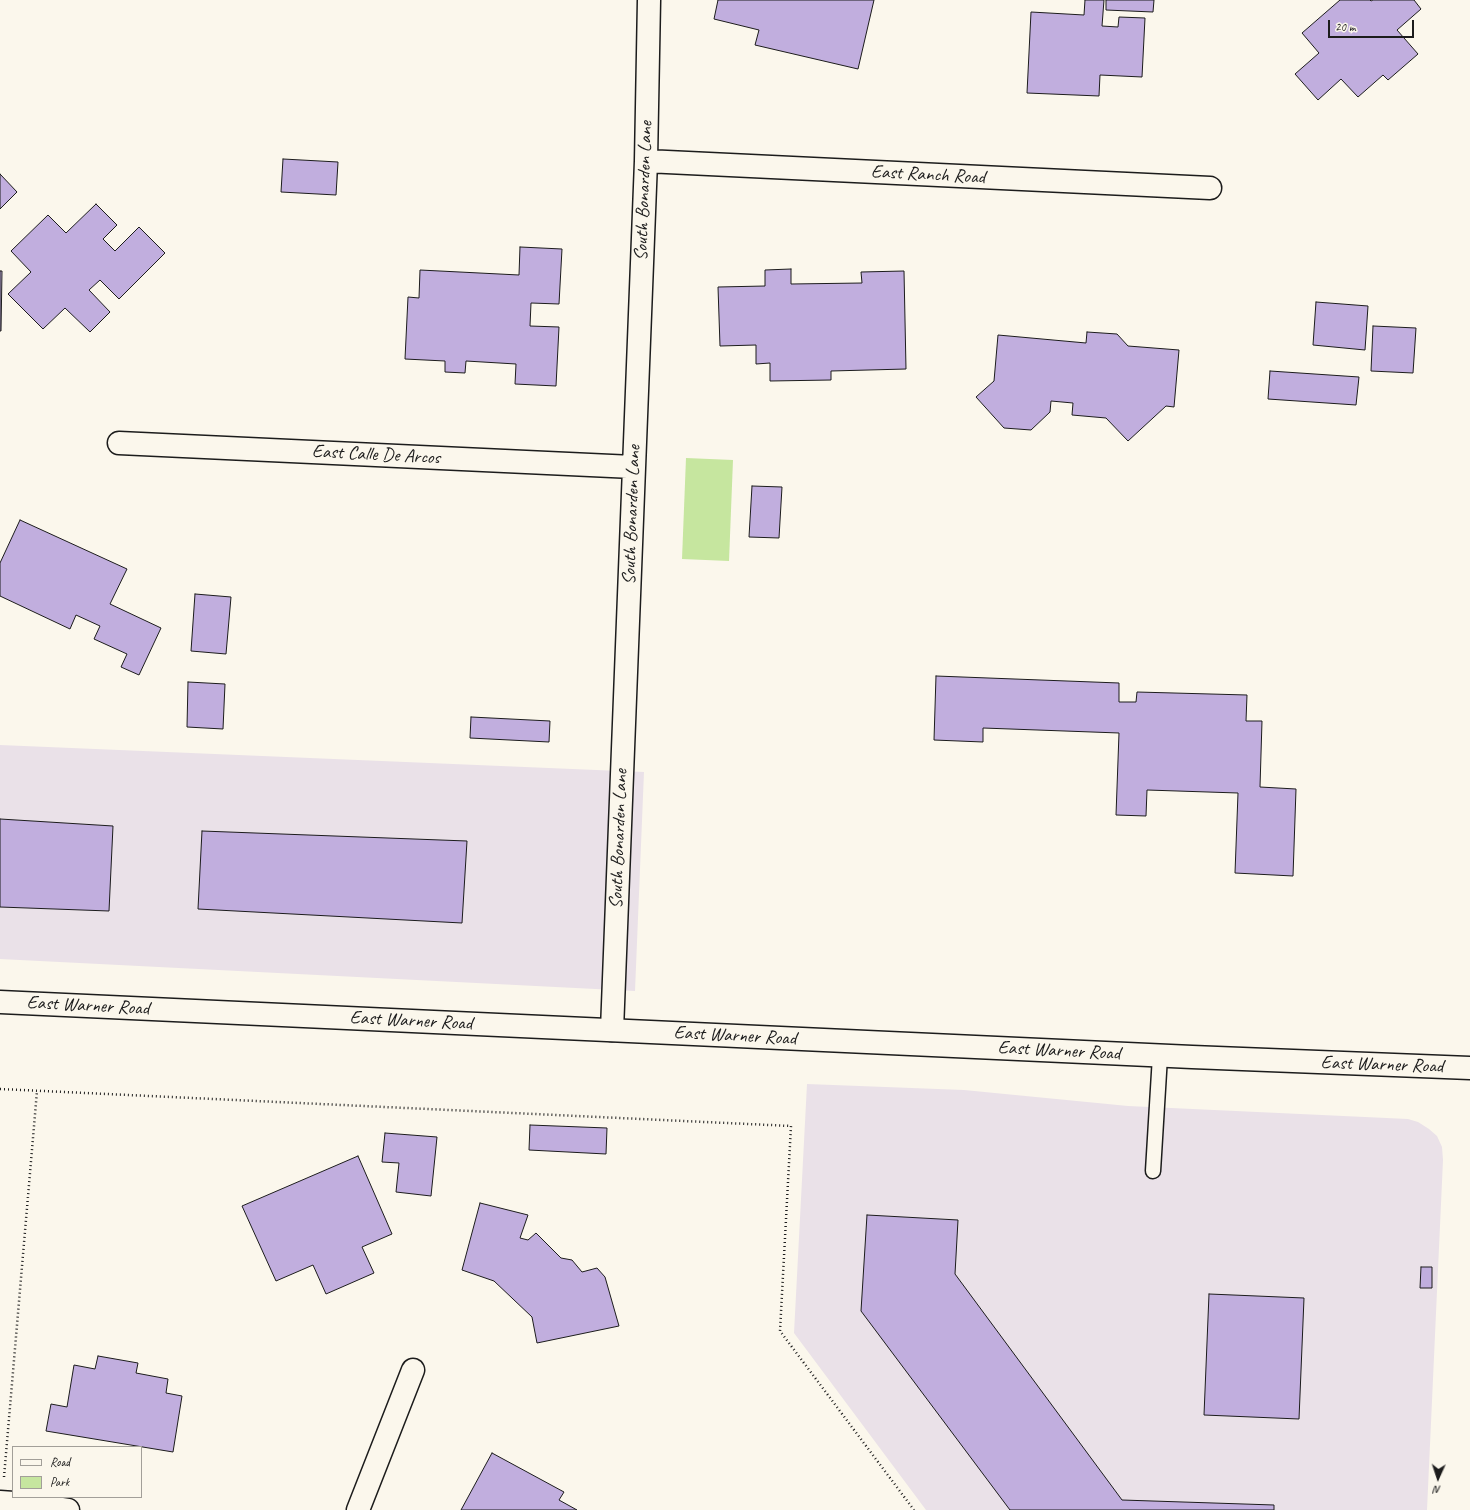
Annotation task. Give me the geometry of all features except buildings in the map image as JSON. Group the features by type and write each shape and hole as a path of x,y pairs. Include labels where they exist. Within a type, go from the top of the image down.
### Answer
{"street":[{"name":"South Bonarden Lane","path":"612,1030 646,161 649,0"},
{"name":"East Ranch Road","path":"646,161 1210,188"},
{"name":"East Calle De Arcos","path":"119,443 634,467"},
{"name":"East Warner Road","path":"0,1002 1160,1056 1470,1068"},
{"path":"358,1510 413,1370"},
{"path":"1,1502 28,1504 68,1510"}],"lane":[{"path":"1153,1170 1160,1056"}],"path":[{"path":"0,1089 791,1126 780,1331 914,1510"},
{"path":"1,1502 38,1091"}],"shaded area":[{"path":"0,745 644,772 635,991 0,959"},
{"path":"807,1084 964,1090 1128,1106 1408,1119 1418,1122 1429,1129 1437,1136 1442,1147 1443,1160 1427,1510 926,1510 794,1333"}],"green space":[{"path":"686,458 733,460 729,561 682,559"}]}
